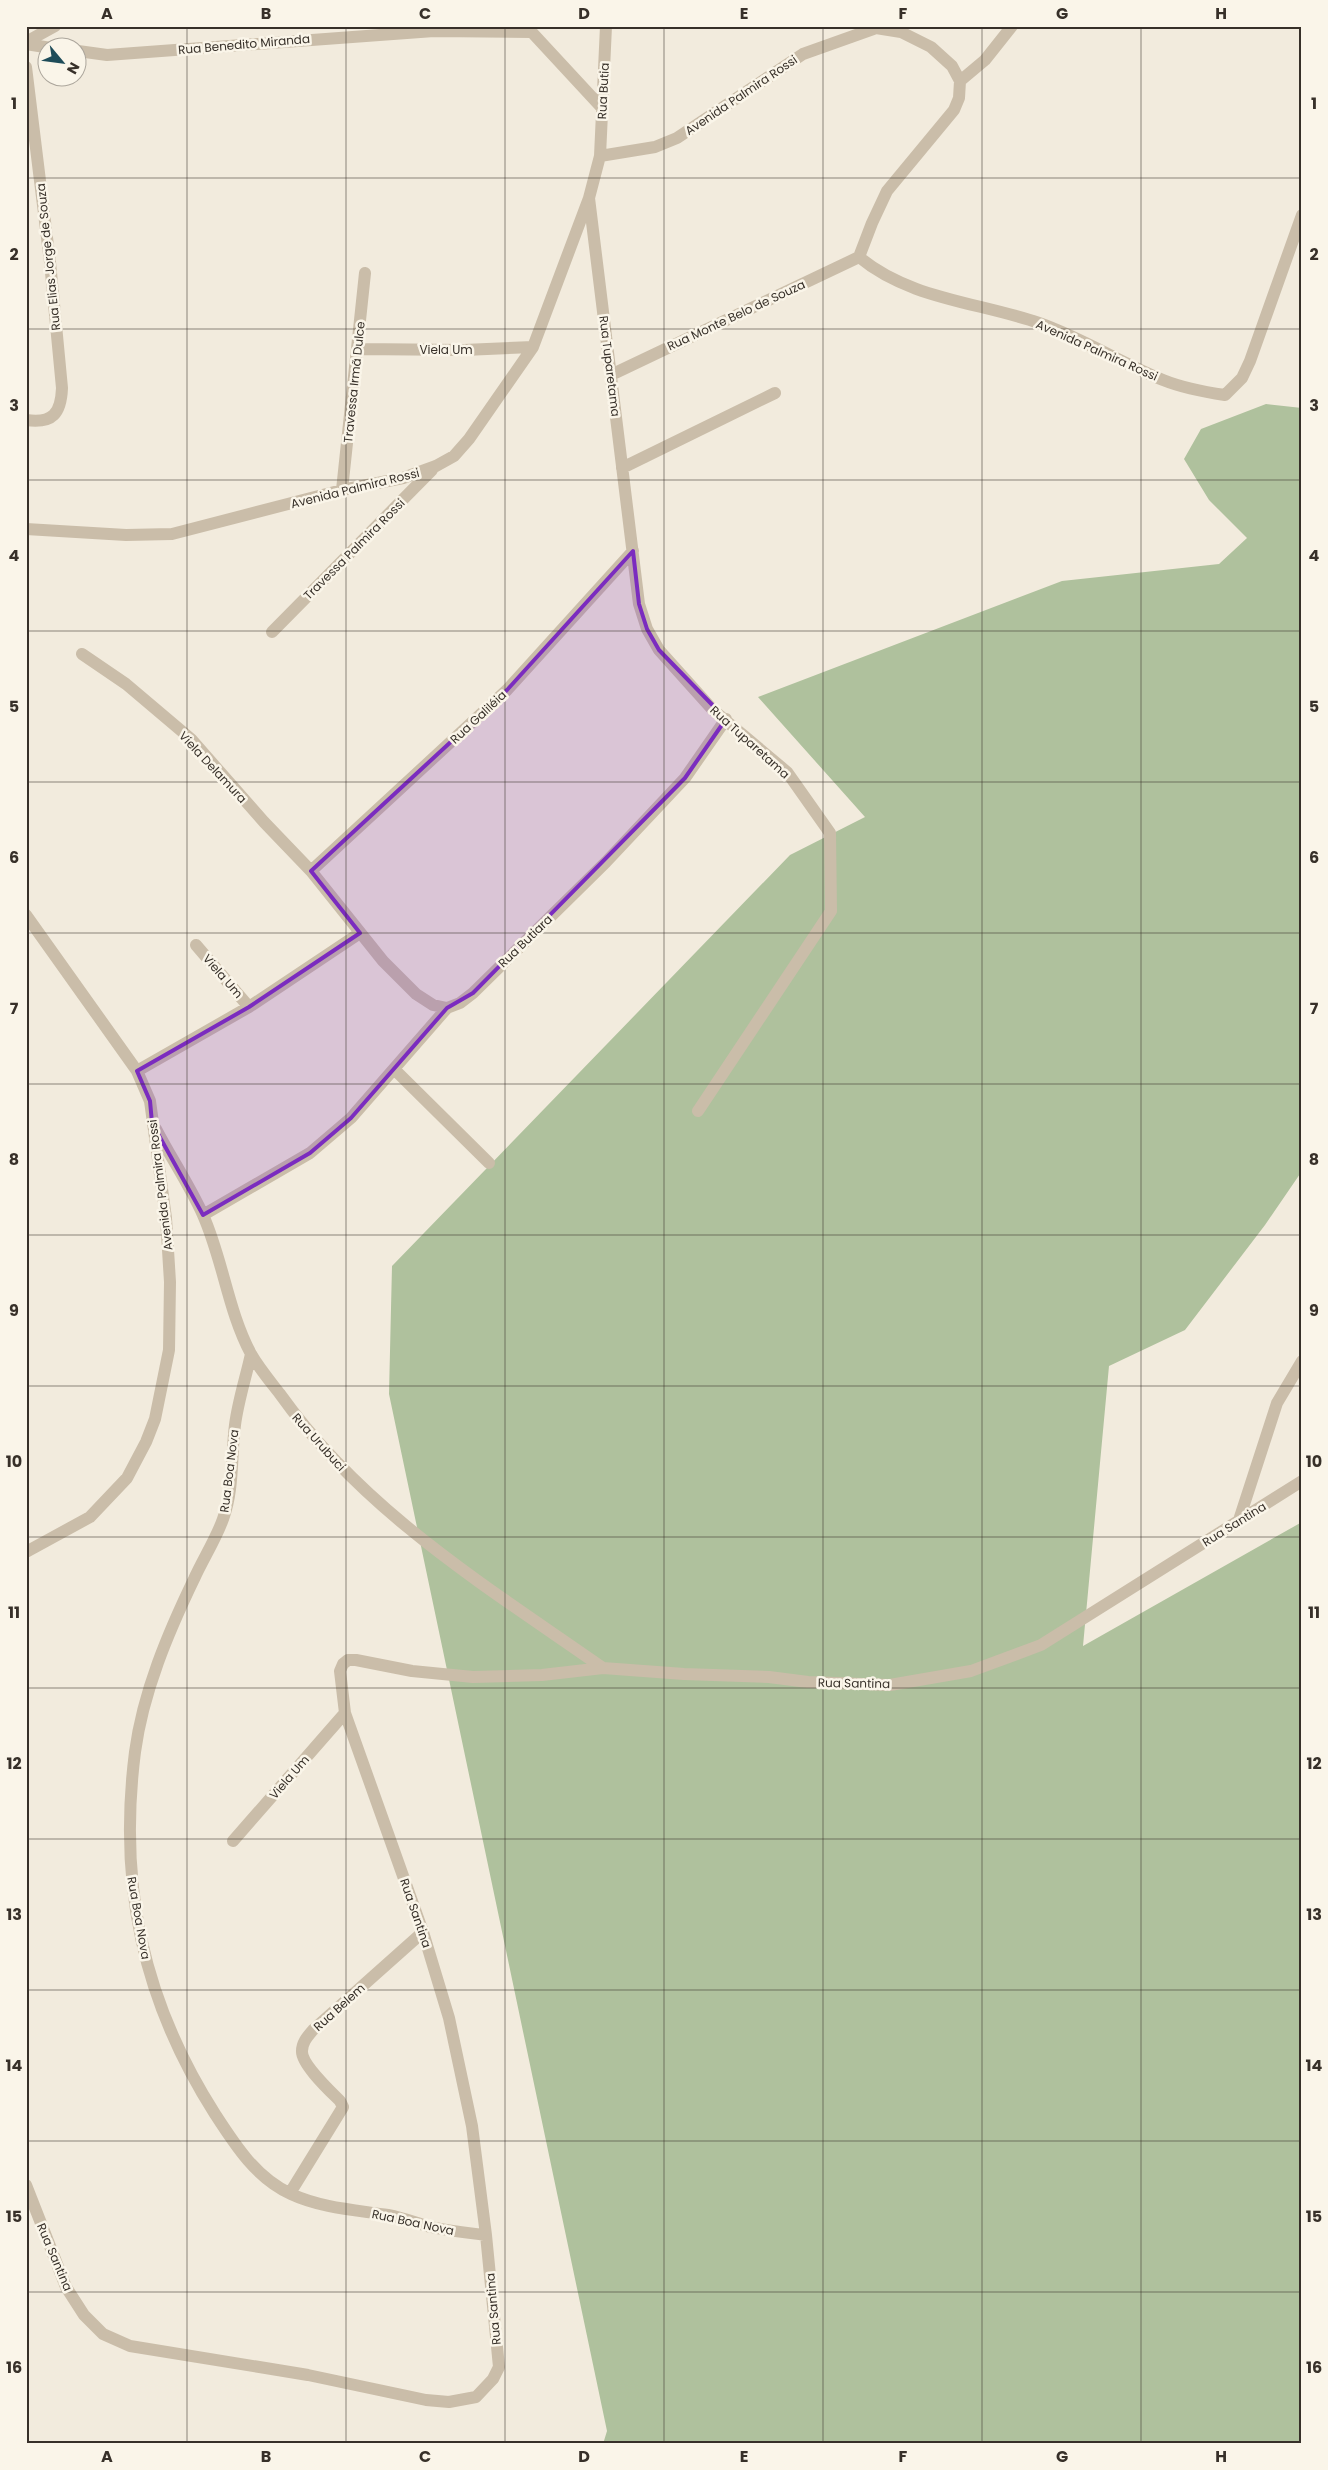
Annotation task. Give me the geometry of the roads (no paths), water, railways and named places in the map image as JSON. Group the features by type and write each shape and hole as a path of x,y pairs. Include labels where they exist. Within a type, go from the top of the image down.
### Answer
{"street":[{"path":"26,43 55,26"},
{"name":"Rua Butia","path":"600,156 606,26"},
{"path":"859,257 887,191 954,110 959,98 960,81 986,60 1012,26"},
{"name":"Avenida Palmira Rossi","path":"26,529 126,536 172,534 342,490 403,478 436,466 454,456 469,439 533,347 589,198 600,156 654,147 677,138 803,54 876,28 901,32 931,47 952,66 960,81"},
{"path":"529,29 602,108"},
{"name":"Rua Benedito Miranda","path":"88,52 107,55 405,33 529,29"},
{"name":"Rua Elias Jorge de Souza","path":"26,67 50,262 62,388 62,401 57,414 48,420 26,420"},
{"name":"Rua Tuparetama","path":"589,198 613,374 622,468 634,551 639,604 647,628 659,650 712,709 787,772 830,833 831,910 698,1111"},
{"name":"Avenida Palmira Rossi","path":"859,257 876,271 915,289 1039,323 1164,380 1199,391 1225,395 1242,378 1250,361 1302,215"},
{"name":"Rua Monte Belo de Souza","path":"613,374 859,257"},
{"name":"Travessa Irmã Dulce","path":"342,490 365,273"},
{"name":"Viela Um","path":"358,348 464,350 533,347"},
{"path":"622,468 775,393"},
{"name":"Travessa Palmira Rossi","path":"272,632 436,466"},
{"name":"Rua Galiléia","path":"311,871 507,690 634,551"},
{"name":"Viela Delamura","path":"82,654 126,684 191,739 264,822 311,871"},
{"name":"Rua Butiara","path":"447,1008 460,1003 473,993 606,862 685,778 726,719"},
{"path":"203,1215 310,1153 351,1118 447,1008 433,1005 416,994 360,933 311,871"},
{"name":"Avenida Palmira Rossi","path":"26,915 137,1071 150,1101 166,1218 170,1282 169,1350 155,1419 126,1478 90,1517 26,1552"},
{"path":"137,1071 249,1007 360,933"},
{"name":"Viela Um","path":"196,945 249,1007"},
{"path":"394,1069 489,1163"},
{"name":"Rua Urubuci","path":"152,1123 203,1215 239,1325 252,1354 300,1423 352,1478 396,1519 452,1564 603,1668"},
{"name":"Rua Boa Nova","path":"252,1354 235,1421 229,1493 224,1518 179,1609 144,1706 135,1753 130,1840 135,1910 150,1977 181,2057 254,2168 290,2193 319,2203 391,2215 432,2227 486,2235"},
{"path":"1239,1520 1277,1403 1302,1361"},
{"name":"Rua Santina","path":"26,2185 66,2287 84,2315 103,2334 130,2346 157,2352 308,2375 426,2400 449,2402 476,2397 487,2388 499,2367 486,2235 472,2126 449,2018 423,1932 345,1712 343,1682 340,1671 343,1664 348,1660 356,1660 412,1671 473,1677 542,1675 603,1668 684,1674 769,1677 808,1682 890,1685 972,1671 1041,1645 1302,1481"},
{"name":"Viela Um","path":"233,1841 345,1712"},
{"name":"Rua Belem","path":"290,2193 343,2107 340,2101 304,2060 302,2050 304,2040 423,1932"}]}
